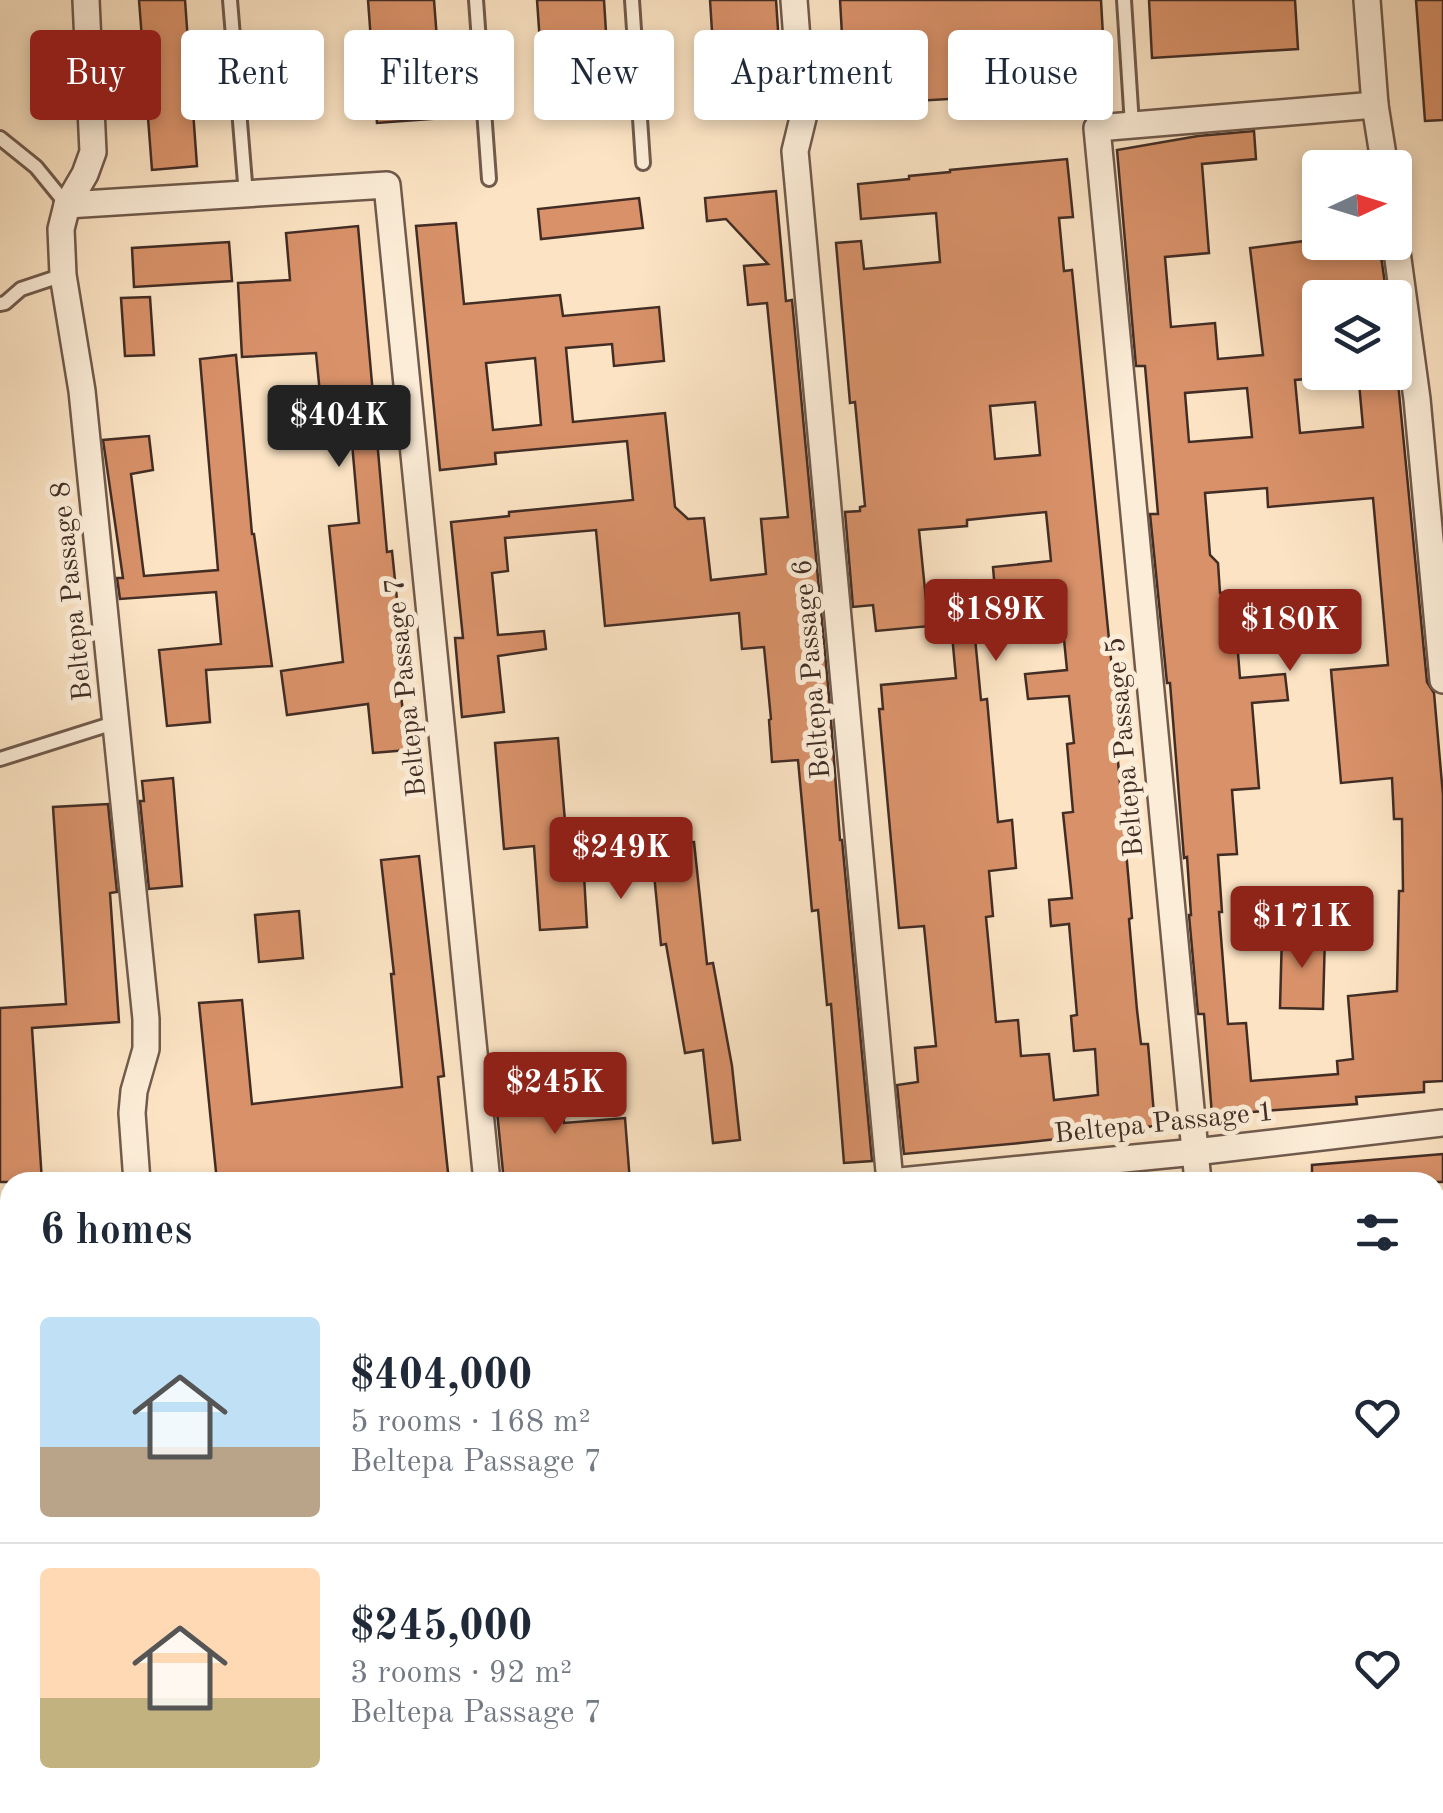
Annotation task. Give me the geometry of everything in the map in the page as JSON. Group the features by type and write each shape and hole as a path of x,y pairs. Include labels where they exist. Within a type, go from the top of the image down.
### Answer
{"street":[{"name":"Beltepa Passage 8","path":"86,0 93,152 86,174 67,205 61,229 63,275 82,391 146,1019 146,1049 132,1113 136,1172"},
{"name":"Beltepa Passage 6","path":"794,0 803,118 796,151 889,1172"},
{"path":"1367,0 1382,150"},
{"path":"1132,125 1376,105"},
{"name":"Beltepa Passage 5","path":"1132,125 1097,128 1197,1172"},
{"name":"Beltepa Passage 7","path":"246,196 387,185 486,1172"},
{"path":"67,205 246,196"},
{"path":"1398,260 1417,399 1443,680"},
{"path":"1417,399 1443,398"},
{"name":"Beltepa Passage 1","path":"992,1172 1443,1123"}],"lane":[{"path":"230,0 246,196"},
{"path":"476,0 489,179"},
{"path":"632,0 643,163"},
{"path":"1124,0 1132,125"},
{"path":"0,138 36,167 67,205"},
{"path":"0,304 21,289 63,275"},
{"path":"0,758 116,722"}],"building":[{"path":"139,0 185,0 187,30 181,30 181,120 194,120 197,166 152,170 148,120 161,120 161,30 141,30"},
{"path":"368,0 434,0 436,30 370,30"},
{"path":"537,0 604,0 606,30 539,30"},
{"path":"710,0 776,0 778,30 712,30"},
{"path":"840,0 1101,0 1103,30 948,30 948,99 928,100 928,30 842,30"},
{"path":"1149,0 1295,0 1298,49 1152,58"},
{"path":"1416,0 1443,0 1443,120 1425,121"},
{"path":"1254,131 1256,159 1202,164 1209,253 1165,257 1171,327 1215,323 1218,359 1263,355 1250,248 1302,241 1302,260 1382,260 1384,280 1302,280 1302,379 1295,380 1300,433 1363,427 1360,390 1399,390 1427,682 1434,693 1443,795 1443,1081 1424,1082 1424,1092 1356,1097 1357,1104 1212,1115 1204,1014 1198,1014 1187,857 1184,858 1170,683 1150,514 1158,514 1145,366 1136,366 1117,150","holes":["1247,388 1252,437 1189,442 1185,393","1267,488 1268,507 1373,498 1388,665 1331,670 1341,783 1392,778 1394,819 1402,819 1403,891 1399,891 1397,991 1348,996 1353,1059 1337,1061 1338,1074 1251,1081 1246,1023 1228,1024 1218,855 1237,854 1232,790 1259,788 1252,703 1288,700 1285,674 1240,678 1233,592 1220,593 1218,563 1210,555 1205,493"]},
{"path":"1067,159 1073,217 1059,218 1064,271 1072,270 1119,739 1137,1010 1141,1044 1148,1044 1155,1126 904,1154 897,1085 918,1082 915,1048 936,1046 924,926 899,928 879,709 883,709 881,685 956,678 951,624 876,631 873,605 853,607 845,512 860,511 865,506 855,402 850,403 836,243 861,241 864,269 940,262 936,213 861,219 858,184","holes":["1035,402 1040,455 995,459 990,406","1046,512 1051,561 993,567 995,591 1036,587 1039,614 1046,614 1047,620 1062,619 1067,670 1025,674 1028,699 1069,696 1074,743 1067,744 1073,812 1063,813 1072,898 1049,900 1051,926 1069,924 1077,1015 1071,1016 1074,1051 1095,1049 1098,1095 1054,1100 1049,1054 1021,1056 1018,1020 996,1022 986,917 993,916 989,871 1016,868 1012,820 998,822 987,699 981,700 971,596 926,600 919,530 967,526 967,520"]},
{"path":"776,191 786,301 792,300 872,1161 844,1163 831,1004 827,1005 818,910 812,911 798,760 772,762 764,647 742,649 739,613 605,626 596,530 505,538 508,571 492,573 498,635 544,631 546,649 498,656 504,712 462,717 455,638 463,638 451,522 633,500 627,441 495,453 496,464 440,470 416,226 456,223 464,304 560,295 563,316 659,307 664,361 614,366 612,344 566,348 573,422 665,413 675,507 688,519 704,518 711,580 766,574 761,519 788,517 767,303 748,305 744,266 768,264 726,219 707,221 705,198","holes":["535,358 541,425 493,430 486,363"]},
{"path":"639,198 643,228 541,239 538,209"},
{"path":"358,226 387,552 392,551 402,648 396,648 407,750 373,753 368,704 287,715 281,671 343,662 329,526 359,523 352,443 325,445 316,353 242,357 238,283 290,280 286,233"},
{"path":"229,242 232,281 134,287 132,248"},
{"path":"150,297 154,355 125,356 121,298"},
{"path":"236,355 252,534 272,666 206,670 210,722 167,726 159,650 221,644 216,592 120,599 117,578 123,578 103,440 149,436 153,470 131,474 144,576 218,570 200,359"},
{"path":"558,738 567,845 694,842 707,964 713,963 732,1066 740,1140 713,1143 703,1050 685,1053 666,944 661,945 654,874 584,875 587,927 540,930 534,846 504,849 495,743"},
{"path":"173,778 182,886 149,889 140,801 144,801 142,781"},
{"path":"108,804 117,892 110,893 119,1022 32,1028 41,1172 0,1172 0,1008 66,1004 53,807"},
{"path":"419,856 444,1076 438,1077 448,1172 216,1172 199,1003 242,1000 252,1104 402,1087 381,860"},
{"path":"299,911 303,958 259,962 255,915"},
{"path":"1282,933 1325,935 1323,1009 1280,1008"},
{"path":"560,1075 564,1123 625,1118 629,1172 503,1172 494,1081"},
{"path":"1443,1154 1443,1172 1312,1172 1312,1165"}]}
